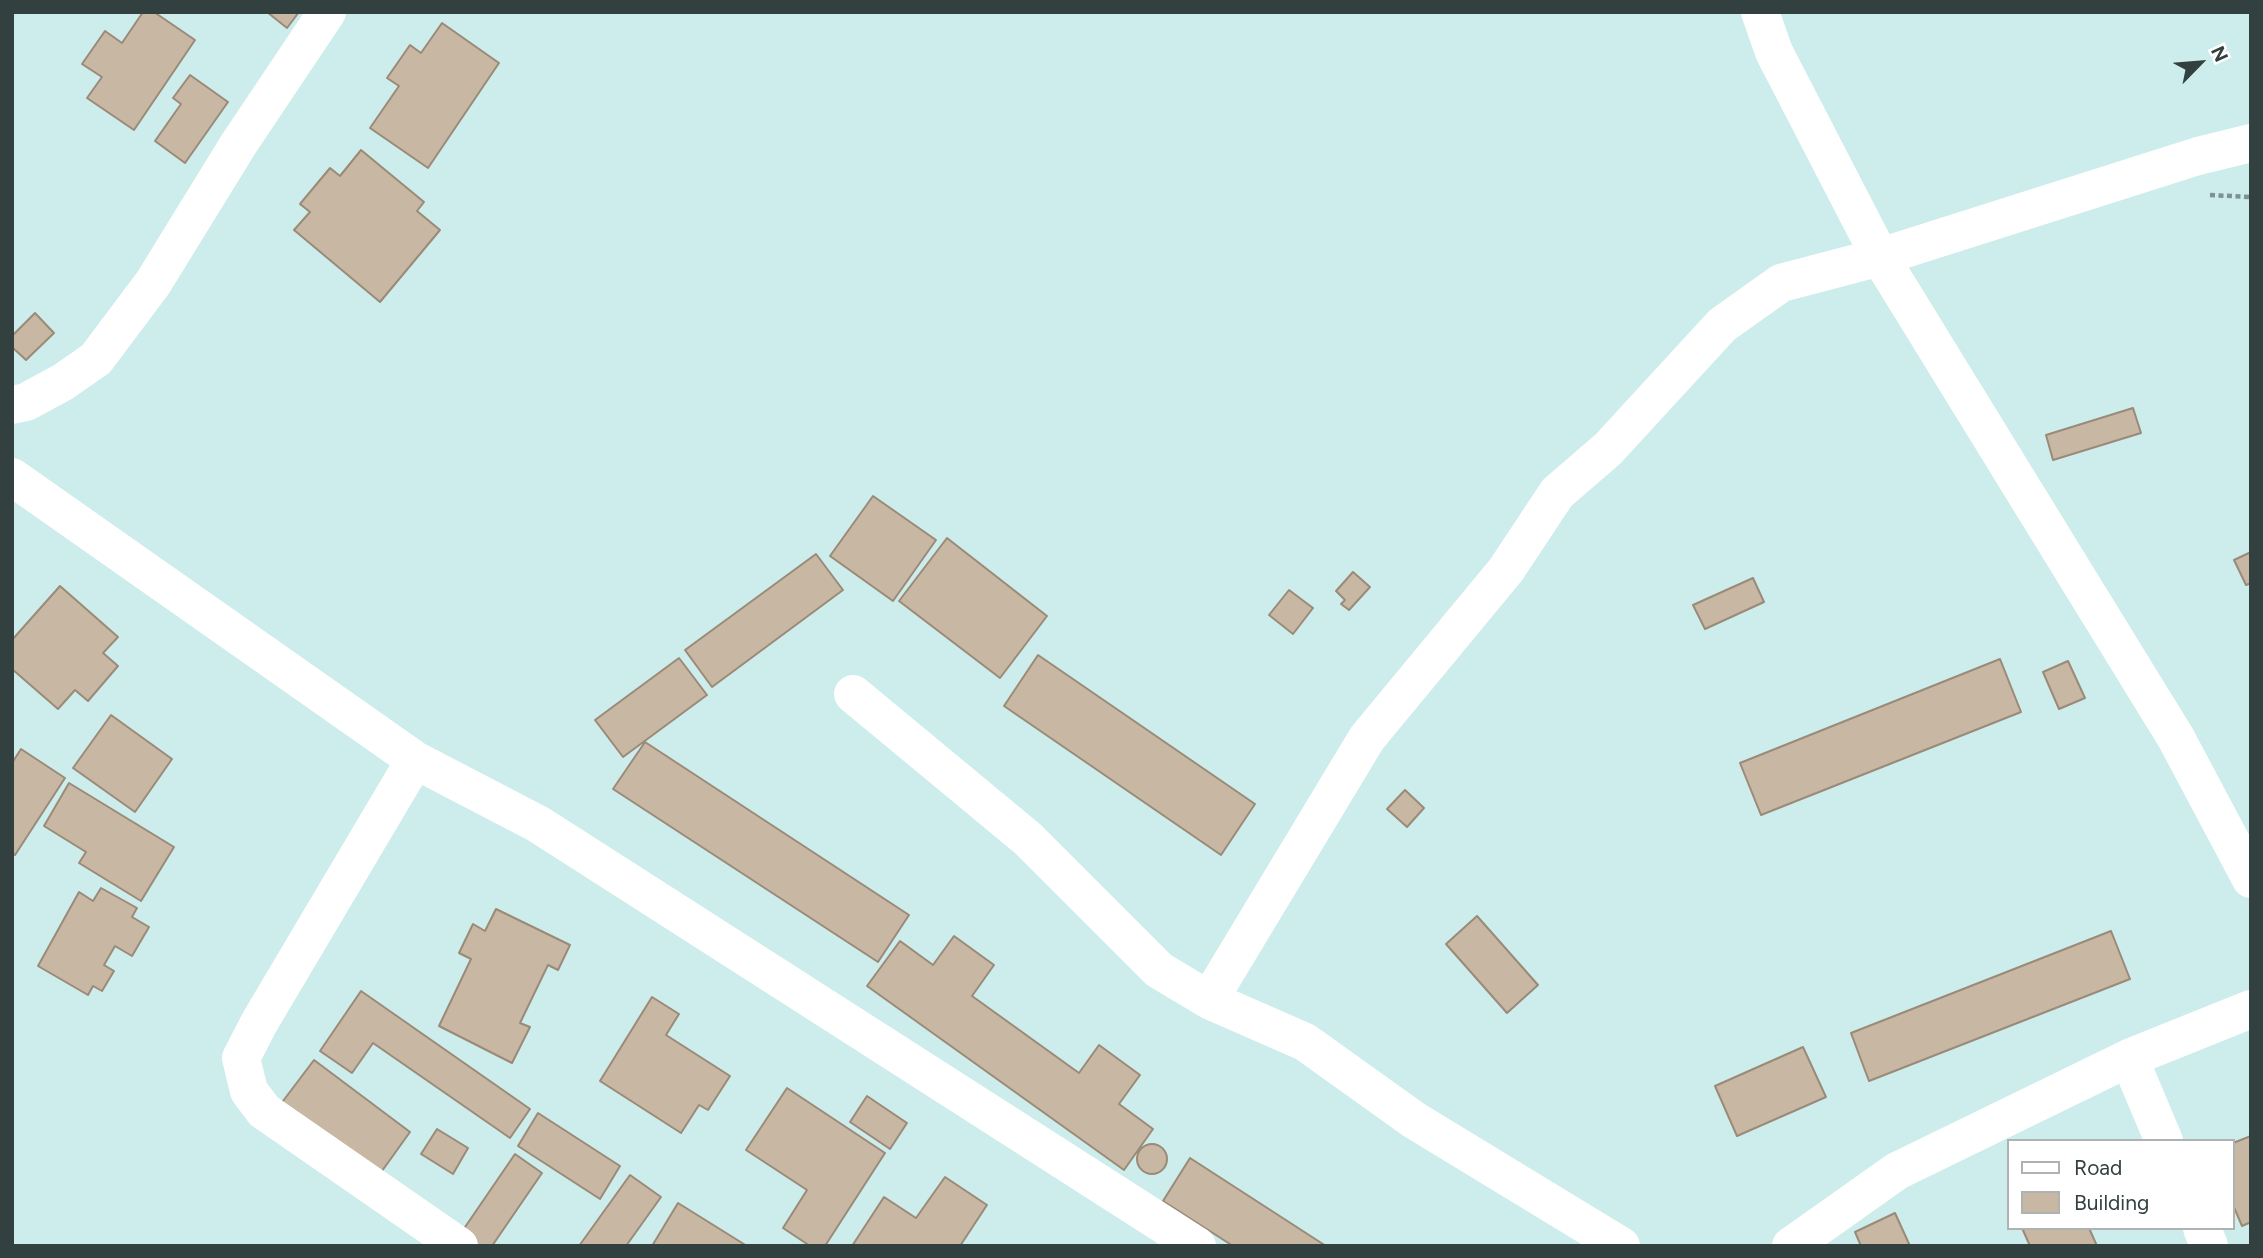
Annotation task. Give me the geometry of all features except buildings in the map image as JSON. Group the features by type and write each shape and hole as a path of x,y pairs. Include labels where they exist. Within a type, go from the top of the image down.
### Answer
{"street":[{"path":"12,405 26,402 54,387 96,359 153,283 238,145 327,12"},
{"path":"1760,12 1774,51 1880,257 2176,738 2251,879"},
{"path":"1209,1000 1367,738 1506,570 1557,493 1608,450 1722,325 1781,283 1880,257 2198,156 2251,143"},
{"path":"12,477 415,760 538,824 1197,1246"},
{"path":"853,694 1028,839 1159,970 1209,1000 1305,1042 1414,1120 1621,1246"},
{"path":"415,760 259,1023 241,1058 249,1091 264,1111 459,1246"},
{"path":"1791,1246 1897,1171 2129,1058 2251,1009"},
{"path":"2129,1058 2163,1139"}]}
